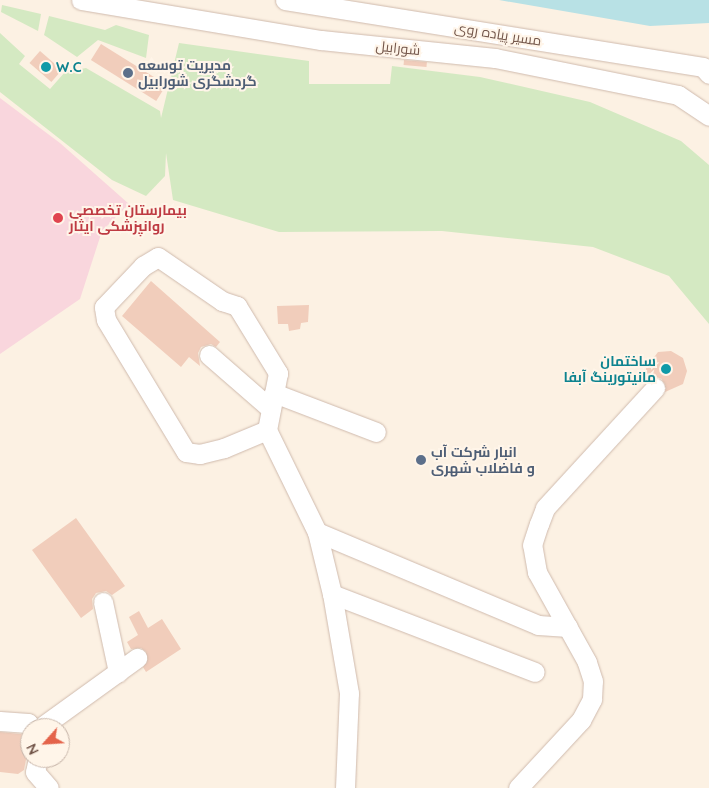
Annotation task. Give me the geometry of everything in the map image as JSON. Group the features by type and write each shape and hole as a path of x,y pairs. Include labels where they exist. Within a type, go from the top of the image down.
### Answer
{"street":[{"name":"شورابیل","path":"81,0 321,40 495,58 678,94 709,116"},
{"name":"مسیر پیاده روی","path":"285,0 703,67 709,74"},
{"path":"267,430 224,448 200,454 186,452 106,320 104,307 143,266 158,257 222,301 237,306 278,373 267,430 317,532 332,594 350,693 345,788"},
{"path":"209,355 272,401 376,432"},
{"path":"518,788 581,720 592,699 593,681 587,662 537,572 532,545 539,524 545,508 655,388"},
{"path":"317,532 538,625 568,627"},
{"path":"332,594 535,672"},
{"path":"102,602 118,672"},
{"path":"54,718 137,658"},
{"path":"0,721 20,722"},
{"path":"36,768 35,772 49,788"}],"shaded area":[{"name":"بیمارستان تخصصی روانپزشکی ایثار","path":"0,98 60,143 129,204 102,231 80,299 0,354"}],"green space":[{"path":"2,5 41,14 38,31 1,12"},
{"path":"49,16 105,30 116,25 149,35 146,58 98,40 77,57 44,35"},
{"path":"0,33 25,56 19,64 50,89 65,72 86,68 160,111 161,118 179,43 309,61 309,84 390,84 392,66 480,77 590,102 681,141 709,165 709,324 669,276 593,247 442,231 279,232 173,200 166,153 165,176 146,196 112,180 0,92"}],"water":[{"path":"499,0 709,0 709,23 650,26"}],"building":[{"name":"مدیریت توسعه گردشگری شورابیل","path":"101,44 166,85 156,101 91,60"},
{"name":"W.C","path":"40,51 62,70 51,82 30,63"},
{"path":"404,60 427,62 426,67 404,65"},
{"path":"151,281 220,342 216,347 211,344 201,347 198,353 200,366 189,357 181,367 122,316"},
{"path":"309,305 308,322 301,323 300,329 289,331 288,324 278,324 277,306"},
{"name":"ساختمان مانیتورینگ آبفا","path":"671,351 683,358 687,371 683,384 665,392 662,379 657,377 647,380 646,368 658,352"},
{"path":"76,518 125,586 112,595 106,591 96,593 92,599 93,609 81,618 32,550"},
{"path":"139,611 148,628 162,619 181,649 146,672 143,667 147,662 146,652 141,648 131,649 127,642 138,635 129,617"},
{"path":"0,732 20,734 20,768 24,768 24,770 18,774 0,772"}],"place":[{"name":"W.C","path":"46,67"},
{"name":"مدیریت توسعه گردشگری شورابیل","path":"128,73"},
{"name":"بیمارستان تخصصی روانپزشکی ایثار","path":"58,218"},
{"name":"ساختمان مانیتورینگ آبفا","path":"666,369"},
{"name":"انبار شرکت آب و فاضلاب شهری","path":"421,460"}]}
